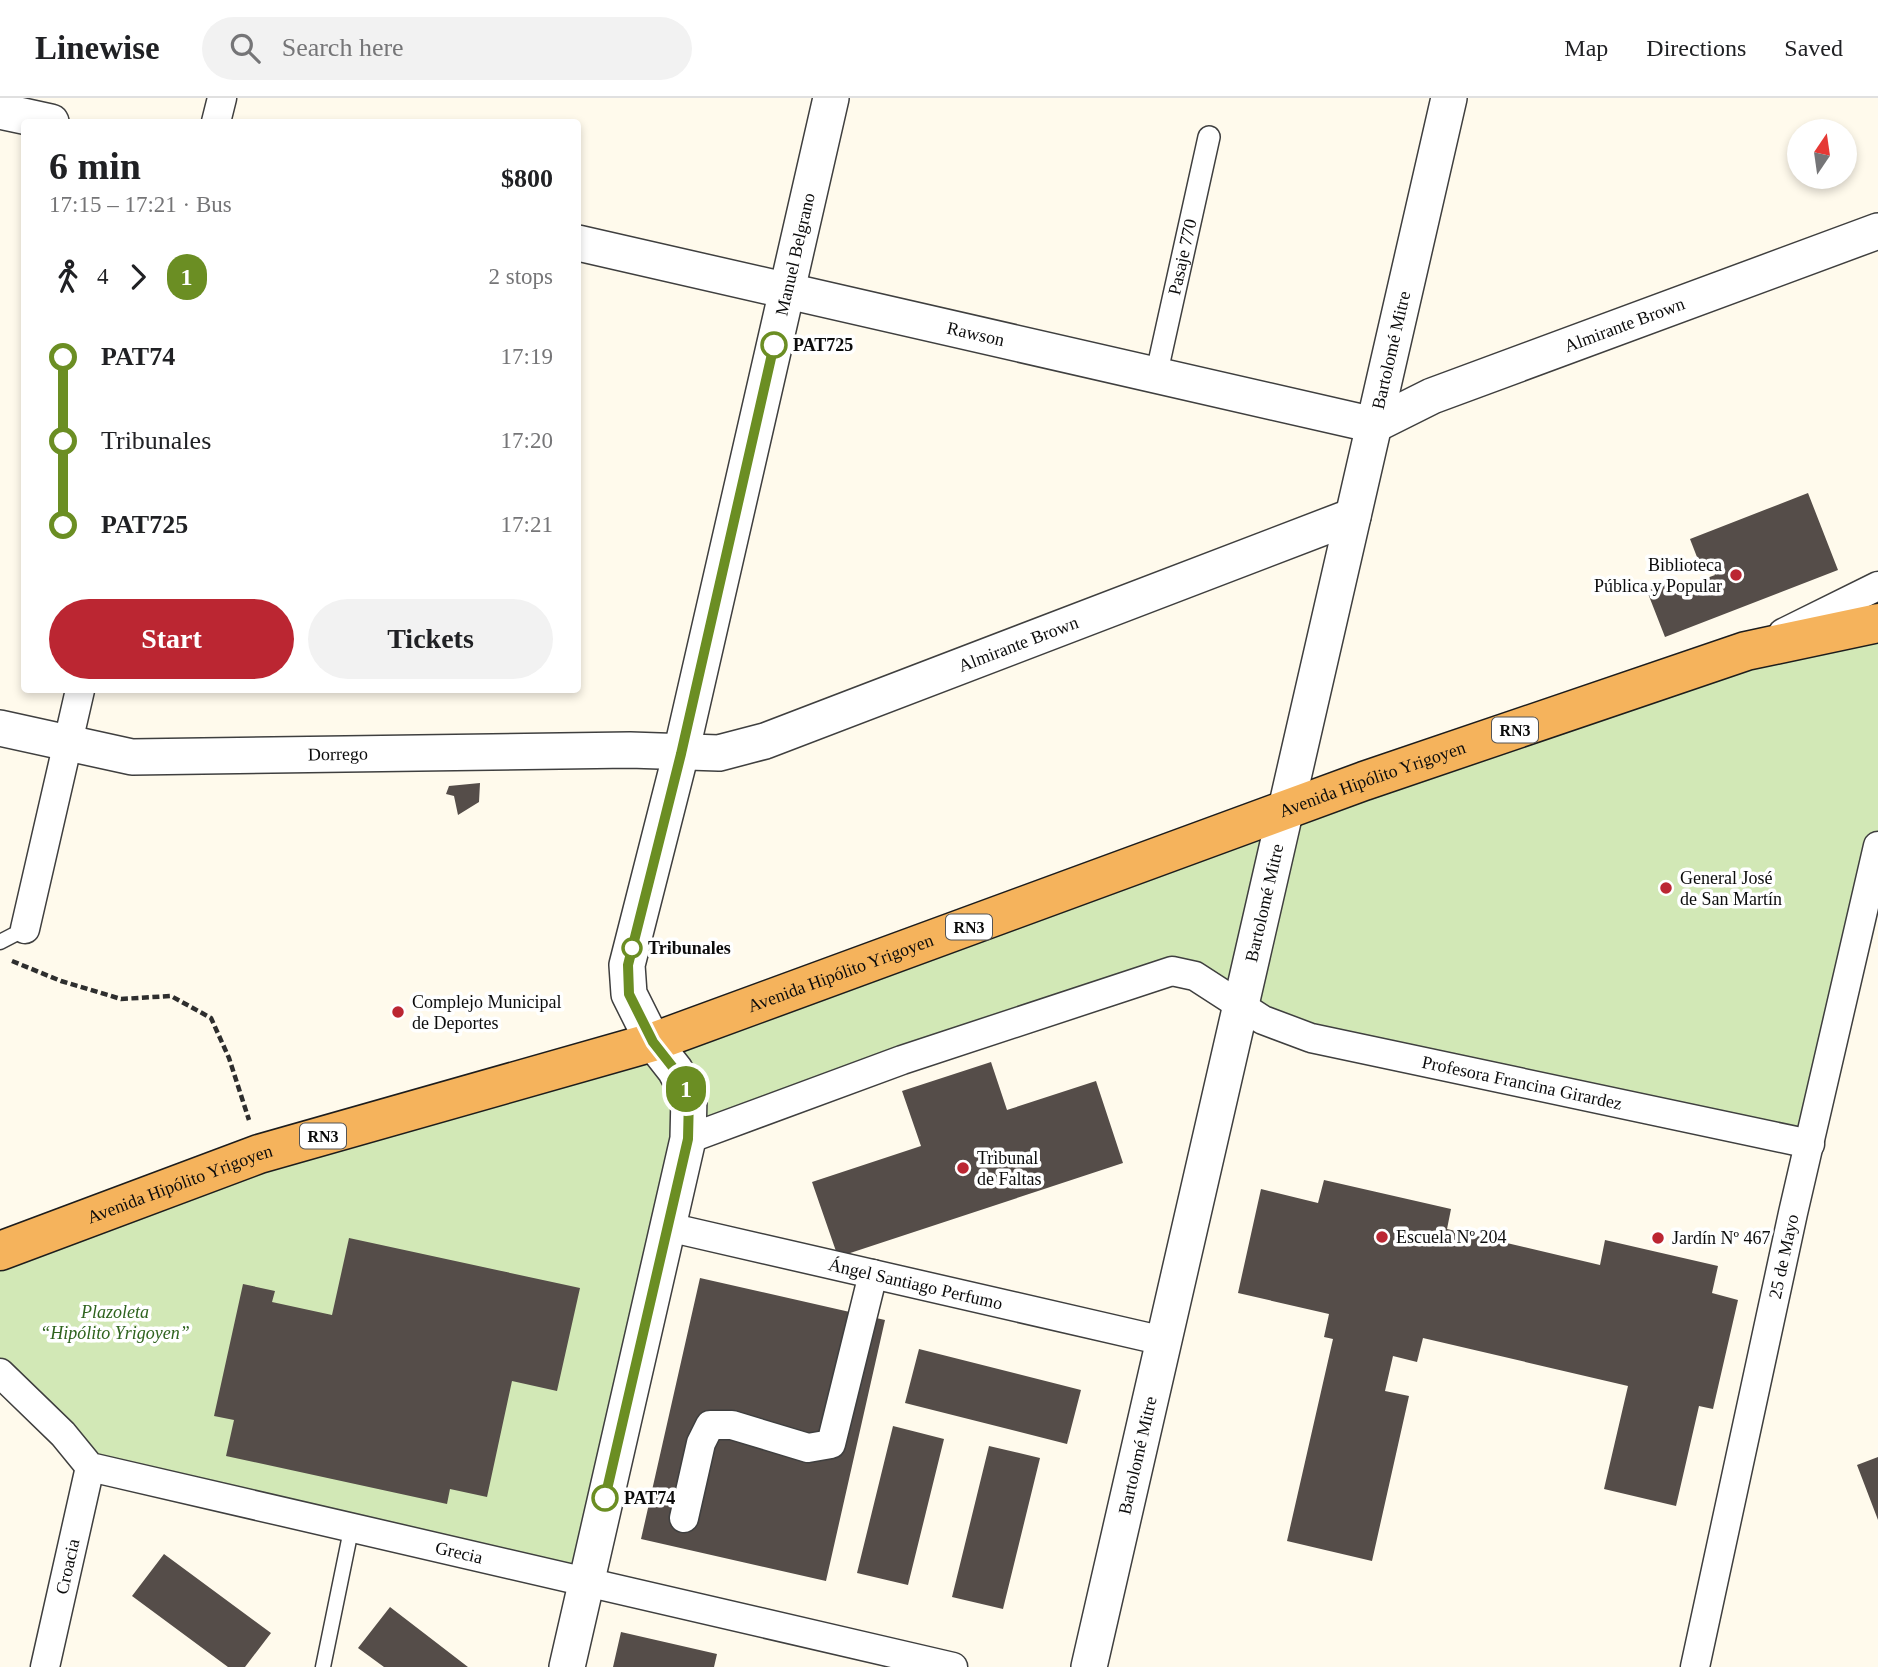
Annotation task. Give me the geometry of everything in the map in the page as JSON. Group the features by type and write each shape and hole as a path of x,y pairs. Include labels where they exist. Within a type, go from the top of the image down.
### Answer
{"highway":[{"name":"Avenida Hipólito Yrigoyen","path":"0,1251 260,1154 653,1042 1364,781 1746,651 1878,623"}],"street":[{"path":"217,119 222,98"},
{"name":"Manuel Belgrano","path":"566,1667 688,1139 689,1096 675,1070 653,1042 629,994 628,965 681,754 831,98"},
{"name":"Bartolomé Mitre","path":"1089,1667 1449,98"},
{"path":"0,111 37,119"},
{"name":"Pasaje 770","path":"1156,376 1209,136"},
{"name":"Almirante Brown","path":"1374,425 1432,396 1878,231"},
{"name":"Rawson","path":"581,244 1374,425"},
{"name":"Almirante Brown","path":"681,754 719,753 765,741 1353,516"},
{"path":"1746,651 1878,586"},
{"path":"25,929 79,693"},
{"name":"Dorrego","path":"0,729 132,757 630,750 681,754"},
{"name":"25 de Mayo","path":"1695,1667 1878,846"},
{"name":"Profesora Francina Girardez","path":"688,1139 902,1060 1172,971 1195,976 1263,1020 1311,1038 1810,1144"},
{"name":"Ángel Santiago Perfumo","path":"668,1227 1164,1341"},
{"path":"684,1518 701,1443 710,1425 732,1425 808,1448 831,1444 873,1274"},
{"path":"0,1373 63,1434 90,1467"},
{"name":"Grecia","path":"90,1467 351,1530 953,1667"},
{"name":"Croacia","path":"45,1667 90,1467"}],"lane":[{"path":"0,942 25,929"},
{"path":"326,1665 351,1530"}],"path":[{"path":"0,957 61,981 121,999 171,996 211,1017 229,1058 260,1154"}],"green space":[{"name":"Plazoleta “Hipólito Yrigoyen”","path":"1878,586 1878,846 1810,1144 1311,1038 1195,977 688,1139 586,1582 90,1467 0,1373 0,1251 1285,812"}],"building":[{"path":"1808,493 1838,570 1665,637 1647,591 1675,580 1678,589 1715,575 1711,566 1702,570 1690,539"},
{"path":"480,783 479,802 458,815 454,796 446,794 449,786"},
{"path":"991,1062 1007,1110 1096,1081 1123,1163 838,1257 812,1182 921,1146 902,1091"},
{"path":"1324,1180 1451,1209 1447,1229 1600,1265 1605,1240 1718,1266 1712,1293 1738,1300 1713,1409 1699,1406 1676,1506 1604,1489 1628,1386 1423,1338 1417,1362 1393,1356 1385,1391 1409,1396 1372,1561 1287,1541 1333,1339 1324,1337 1329,1314 1238,1293 1261,1189 1318,1203"},
{"path":"349,1238 580,1288 557,1391 512,1381 487,1497 450,1489 447,1504 226,1456 234,1420 214,1416 243,1284 275,1291 272,1302 332,1315"},
{"path":"700,1278 885,1320 826,1581 641,1539"},
{"path":"919,1349 1081,1390 1067,1444 905,1403"},
{"path":"893,1426 944,1439 908,1585 857,1573"},
{"path":"989,1446 1040,1458 1003,1609 952,1597"},
{"path":"1878,1457 1878,1520 1857,1465"},
{"path":"164,1554 271,1633 245,1667 228,1667 132,1596"},
{"path":"390,1607 468,1667 384,1667 358,1648"},
{"path":"621,1632 717,1654 714,1667 613,1667"}],"bus line":[{"name":"1","path":"605,1498 688,1139 689,1096 675,1070 653,1042 629,994 628,965 681,754 774,345"}],"place":[{"name":"PAT725","path":"774,345"},
{"name":"Biblioteca Pública y Popular","path":"1736,575"},
{"name":"General José de San Martín","path":"1666,888"},
{"name":"Tribunales","path":"632,948"},
{"name":"Complejo Municipal de Deportes","path":"398,1012"},
{"name":"Tribunal de Faltas","path":"963,1168"},
{"name":"Escuela Nº 204","path":"1382,1237"},
{"name":"Jardín Nº 467","path":"1658,1238"},
{"name":"PAT74","path":"605,1498"}]}
